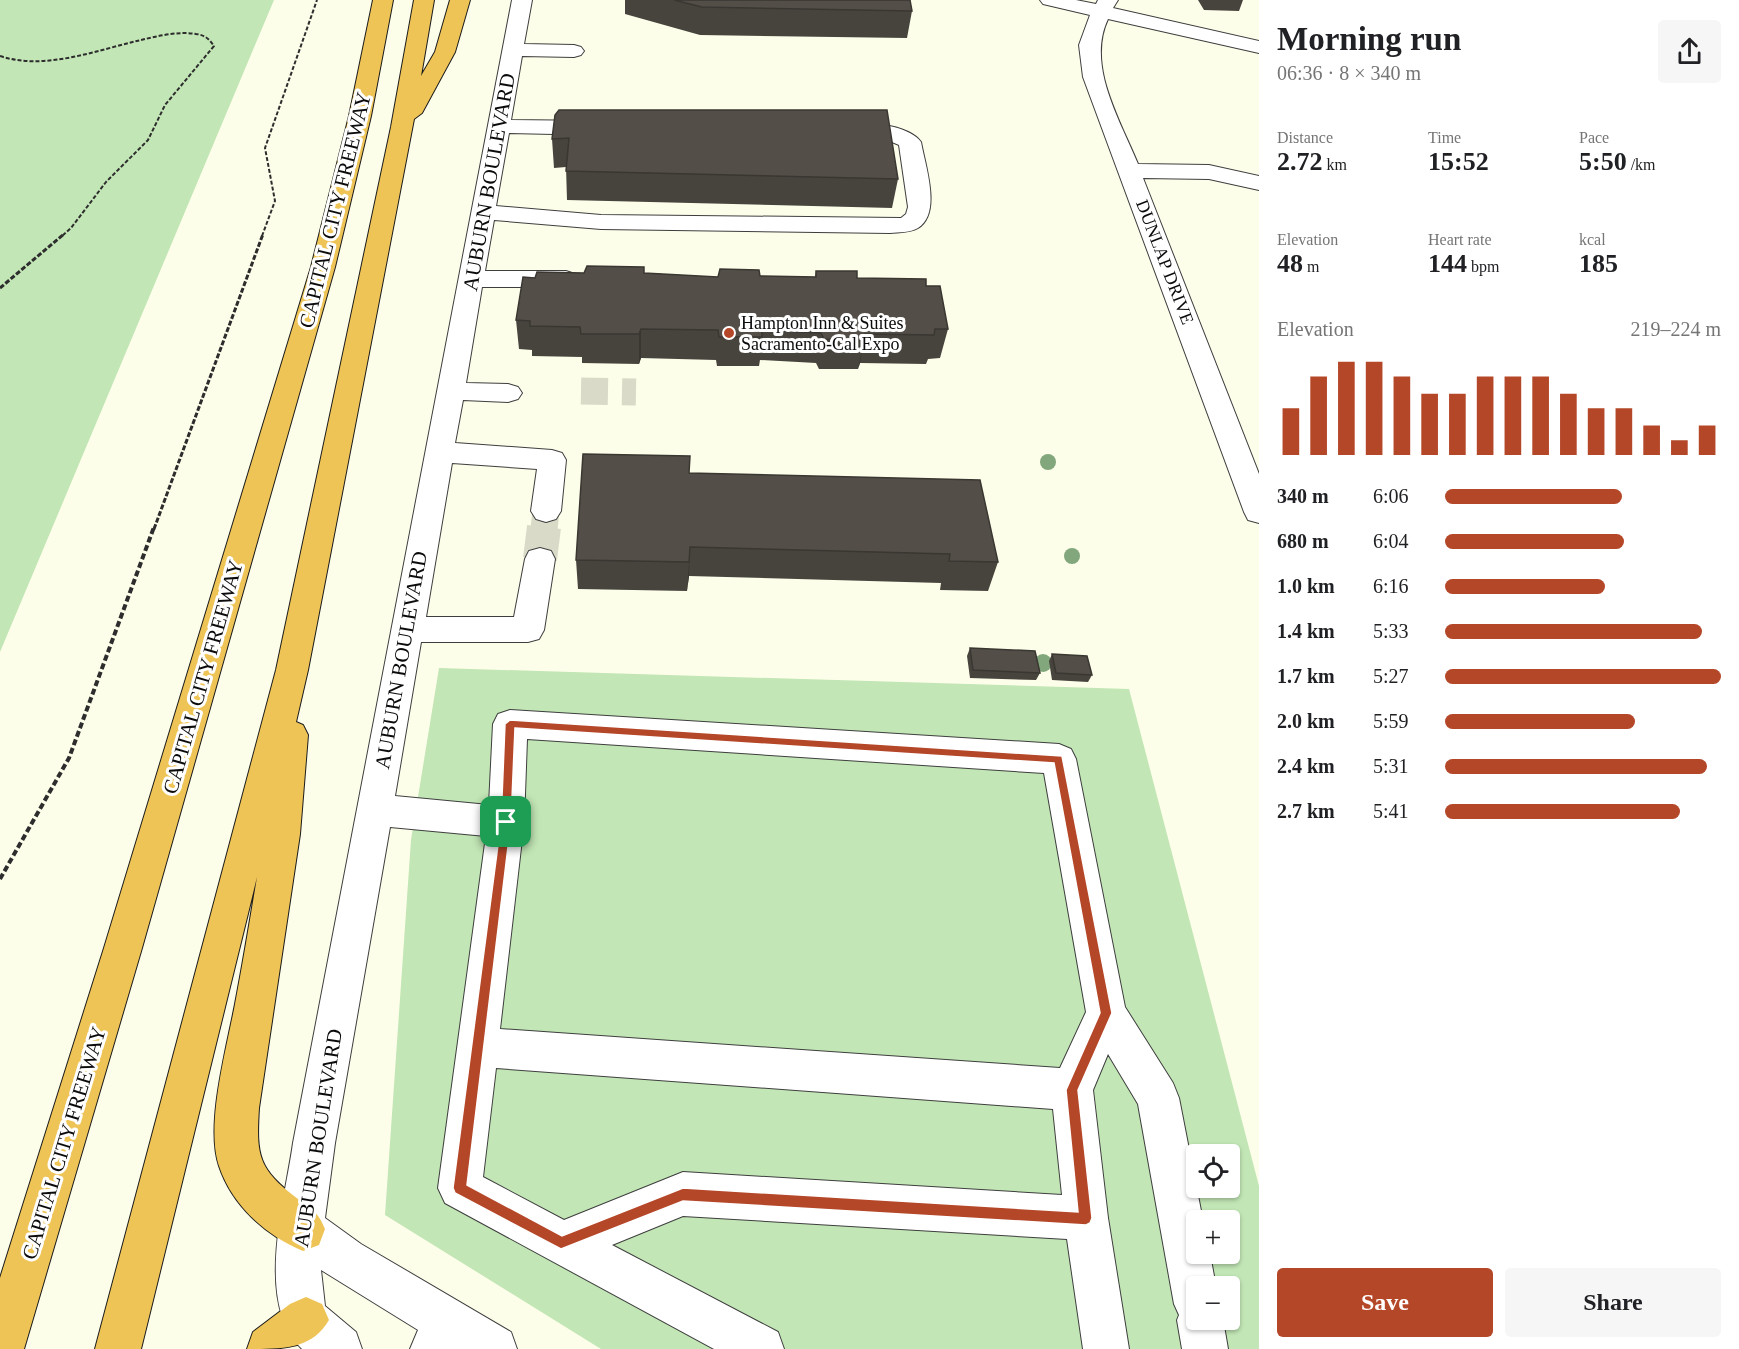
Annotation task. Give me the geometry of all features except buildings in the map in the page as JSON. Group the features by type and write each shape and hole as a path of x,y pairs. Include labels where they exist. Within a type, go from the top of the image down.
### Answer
{"highway":[{"name":"CAPITAL CITY FREEWAY","path":"1,1349 123,948 323,267 360,116 383,0"},
{"name":"CAPITAL CITY FREEWAY","path":"118,1349 292,670 402,127 424,0"},
{"path":"402,127 436,72 445,52 460,0"},
{"path":"292,670 290,768 276,878 240,1096 236,1136 239,1163 249,1182 268,1204 303,1229"},
{"path":"270,1349 306,1320"}],"street":[{"name":"AUBURN BOULEVARD","path":"306,1320 298,1291 298,1264 315,1143 406,629 522,0"},
{"path":"1050,0 1105,6 1174,21 1259,47"},
{"name":"DUNLAP DRIVE","path":"1105,6 1091,32 1089,59 1093,77 1131,171 1259,513"},
{"path":"512,50 574,51"},
{"path":"499,126 620,128"},
{"path":"483,212 601,222 890,226 908,224 917,217 920,207 910,142 884,131 821,129"},
{"path":"1131,171 1209,172 1259,183"},
{"path":"471,279 592,279"},
{"path":"450,391 508,393"},
{"path":"439,453 552,460 546,511"},
{"path":"406,629 528,630 540,559"},
{"path":"761,1349 460,1188 506,822 510,724 1059,759 1106,1013 1158,1098 1192,1276"},
{"path":"374,810 506,822"},
{"path":"1106,1013 1072,1090 1086,1218 1106,1349"},
{"path":"478,1047 1072,1090"},
{"path":"561,1243 683,1194 1086,1218"},
{"path":"303,1229 441,1335 494,1349"},
{"path":"306,1320 339,1349"},
{"path":"1202,1330 1205,1349"}],"path":[{"path":"0,879 69,758 275,201 265,148 317,0"},
{"path":"0,56 25,61 56,59 111,48 140,39 192,33 206,36 212,40 214,46 165,105 148,140 106,182 71,228 0,288"}],"green space":[{"path":"0,0 274,0 0,652"},
{"path":"439,668 1129,689 1259,1186 1259,1349 601,1349 385,1215 411,840"}],"tunnel":[{"path":"581,391 636,392"},
{"path":"544,529 546,511"},
{"path":"540,559 544,527"}],"place":[{"name":"Hampton Inn & Suites Sacramento-Cal Expo","path":"729,333"}],"route":[{"path":"510,724 1059,759 1106,1013 1072,1090 1086,1218 683,1194 561,1243 460,1188 506,822 510,724"}]}
